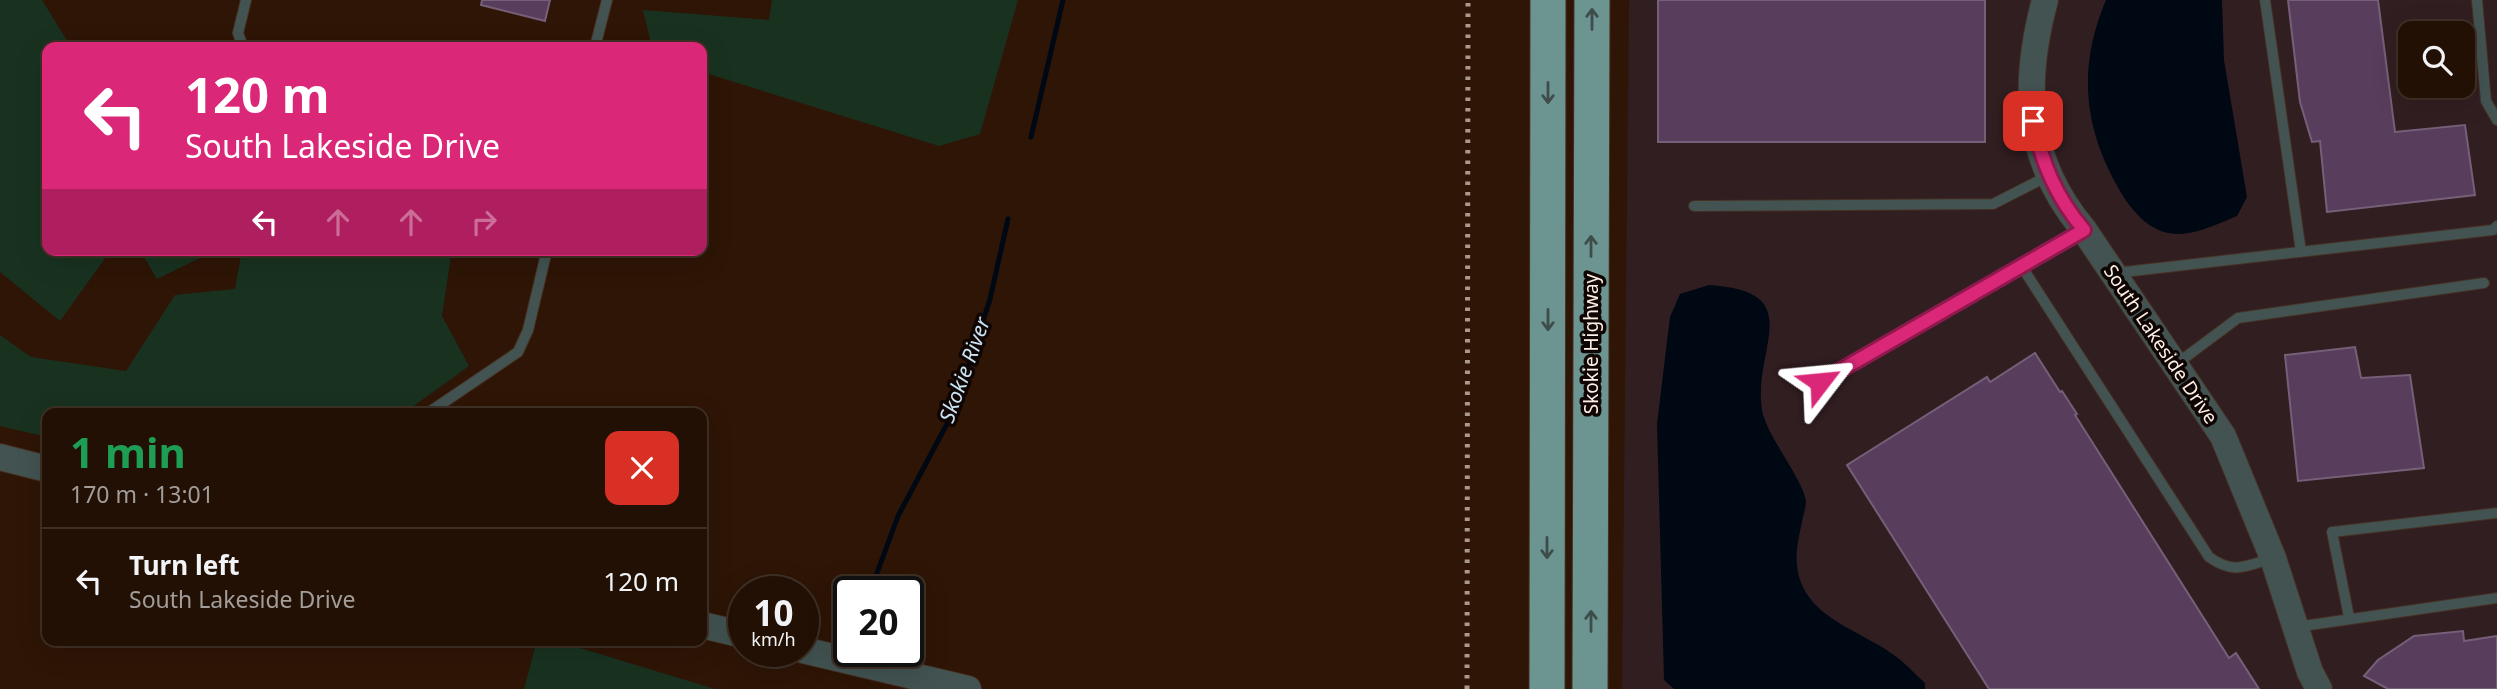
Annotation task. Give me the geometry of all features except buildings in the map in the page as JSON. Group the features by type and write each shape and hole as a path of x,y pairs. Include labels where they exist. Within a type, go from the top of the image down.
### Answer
{"highway":[{"path":"1547,689 1548,0"},
{"name":"Skokie Highway","path":"1590,689 1592,0"}],"street":[{"name":"South Lakeside Drive","path":"2045,0 2031,64 2030,96 2039,148 2048,176 2066,209 2084,230 2222,436 2273,558 2319,689"},
{"path":"0,457 42,468"},
{"path":"707,626 728,631"},
{"path":"819,654 968,689"}],"lane":[{"path":"241,42 238,33 246,0"},
{"path":"596,42 607,0"},
{"path":"2265,0 2301,252"},
{"path":"2477,0 2486,101 2497,120"},
{"path":"1694,206 1993,204 2048,176"},
{"path":"2113,274 2493,230 2497,226"},
{"path":"1820,382 2084,230"},
{"path":"435,408 518,352 528,330 546,256"},
{"path":"2022,267 2209,557 2223,567 2238,569 2273,558"},
{"path":"2175,365 2238,318 2484,283"},
{"path":"2349,617 2332,532 2497,513"},
{"path":"2296,627 2349,617 2497,598"}],"shaded area":[{"path":"1629,0 2497,0 2497,689 1622,689"},
{"path":"2106,0 2222,0 2224,60 2247,197 2237,216 2195,232 2172,234 2148,224 2125,199 2101,150 2089,102 2091,52"},
{"path":"1709,285 1740,290 1758,298 1768,311 1770,327 1761,387 1762,410 1770,432 1798,480 1806,501 1797,551 1797,568 1802,585 1809,598 1820,609 1898,658 1925,683 1925,689 1674,689 1664,680 1657,424 1670,317 1680,294"}],"green space":[{"path":"0,0 42,0 68,42 42,42 42,256 107,256 60,321 0,272"},
{"path":"772,0 1018,0 980,134 939,146 707,74 707,42 651,42 643,10 769,20"},
{"path":"146,256 204,256 157,279 144,257"},
{"path":"241,256 451,256 442,316 469,366 411,408 42,408 42,436 0,426 0,335 31,357 126,371 175,295 235,289"},
{"path":"535,646 573,646 715,689 524,689"}],"waterway":[{"name":"Skokie River","path":"1031,137 1063,0"},
{"name":"Skokie River","path":"876,576 898,516 956,407 990,299 1008,219"}],"railway":[{"path":"1467,689 1468,0"}],"route":[{"path":"1820,382 2084,230 2066,209 2048,176 2033,121"}]}
